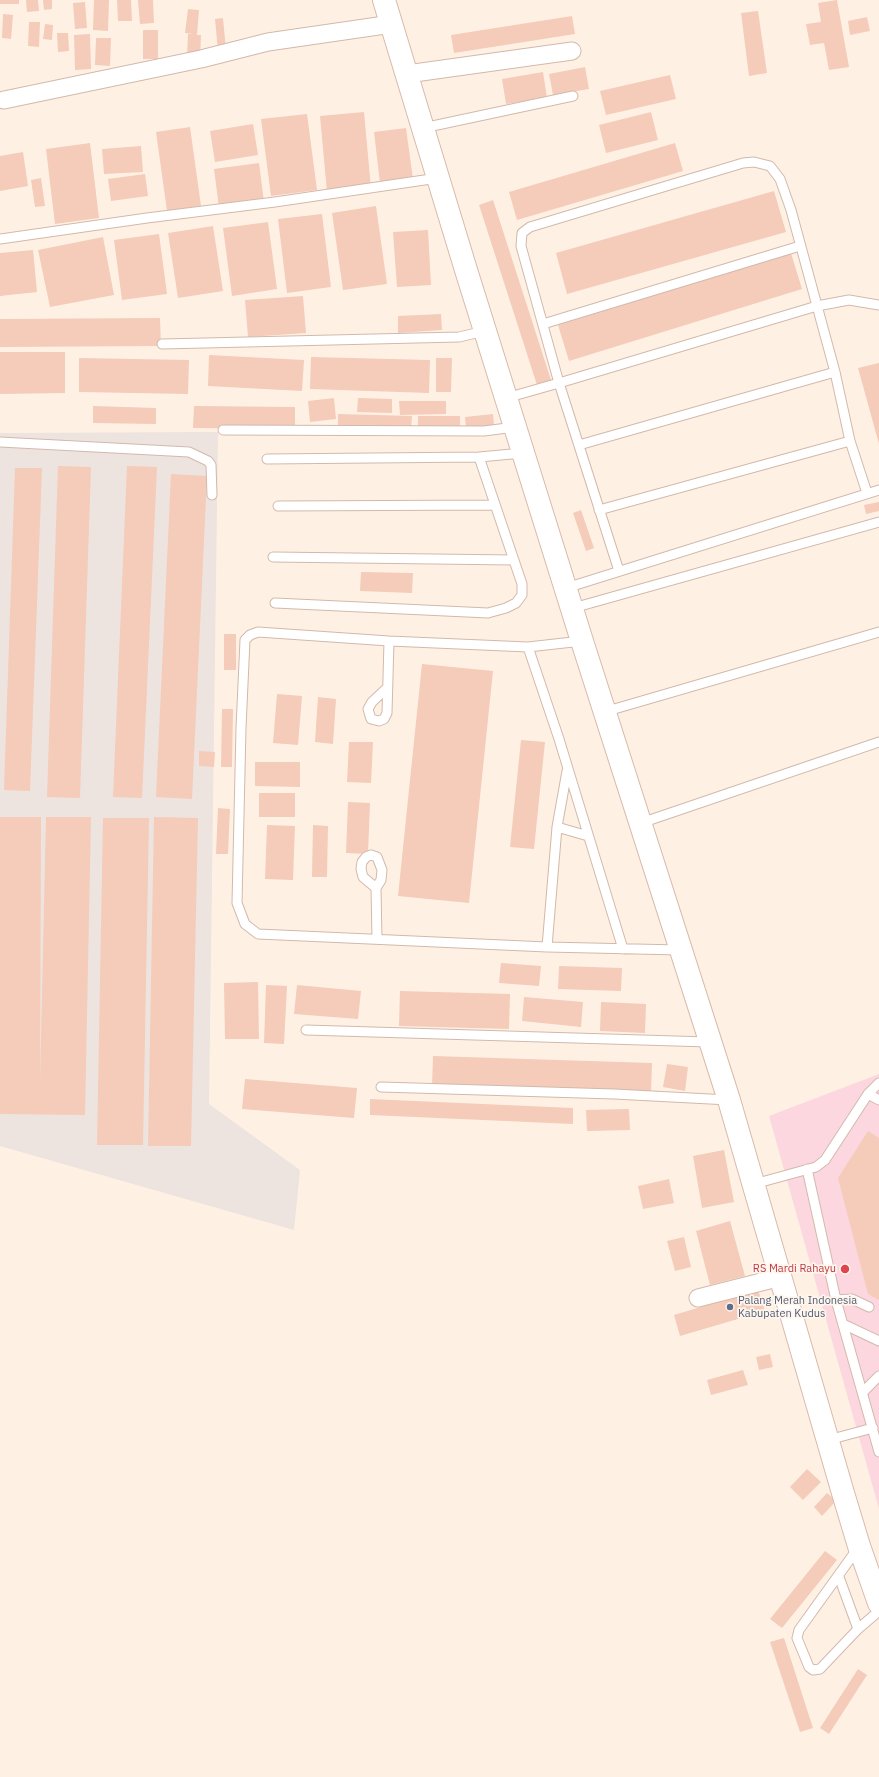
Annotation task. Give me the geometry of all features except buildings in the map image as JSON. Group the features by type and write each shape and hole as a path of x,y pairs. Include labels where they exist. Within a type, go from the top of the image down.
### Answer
{"main road":[{"path":"384,0 485,331 604,712 641,823 709,1042 729,1100 859,1546 879,1603"}],"street":[{"path":"4,100 201,59 268,42 392,24"},
{"path":"407,74 572,51"},
{"path":"698,1298 781,1277"}],"lane":[{"path":"423,128 572,96"},
{"path":"619,571 559,382 521,246 522,233 530,227 743,163 754,162 770,166 780,179 791,210 835,372 850,441 867,493"},
{"path":"0,239 147,218 275,202 438,178"},
{"path":"543,324 800,246"},
{"path":"506,398 816,306 849,300 879,305"},
{"path":"162,344 459,337 485,331"},
{"path":"578,445 835,372"},
{"path":"223,430 484,431 515,427"},
{"path":"599,510 850,441"},
{"path":"0,442 189,452 208,461 211,465 212,495"},
{"path":"267,459 479,457 524,454"},
{"path":"275,603 488,613 506,608 516,603 522,595 522,584 479,457"},
{"path":"569,598 619,571 879,490"},
{"path":"278,506 495,505"},
{"path":"569,598 879,522"},
{"path":"273,557 514,560"},
{"path":"582,641 528,647 389,641 258,632 250,635 245,640 240,728 237,903 245,924 258,934 547,947 680,950"},
{"path":"604,712 879,632"},
{"path":"387,688 389,641"},
{"path":"528,647 622,949"},
{"path":"641,823 879,742"},
{"path":"547,947 557,827 567,769"},
{"path":"557,827 588,836"},
{"path":"376,888 376,939"},
{"path":"306,1030 709,1042"},
{"path":"754,1184 816,1167 825,1160 868,1094 879,1083"},
{"path":"381,1087 614,1094 729,1100"},
{"path":"868,1094 879,1100"},
{"path":"807,1169 836,1300 879,1452"},
{"path":"836,1300 852,1299 869,1307"},
{"path":"843,1324 879,1341"},
{"path":"863,1392 879,1376"},
{"path":"828,1440 873,1428"},
{"path":"859,1546 839,1577 799,1630 798,1638 809,1667 813,1670 820,1669 858,1629 879,1612"},
{"path":"839,1577 858,1629"}],"shaded area":[{"path":"218,432 209,1104 300,1170 294,1230 0,1146 0,433"},
{"name":"RS Mardi Rahayu","path":"879,1074 879,1509 769,1116"}],"place":[{"name":"RS Mardi Rahayu","path":"845,1269"},
{"name":"Palang Merah Indonesia Kabupaten Kudus","path":"730,1307"}]}
